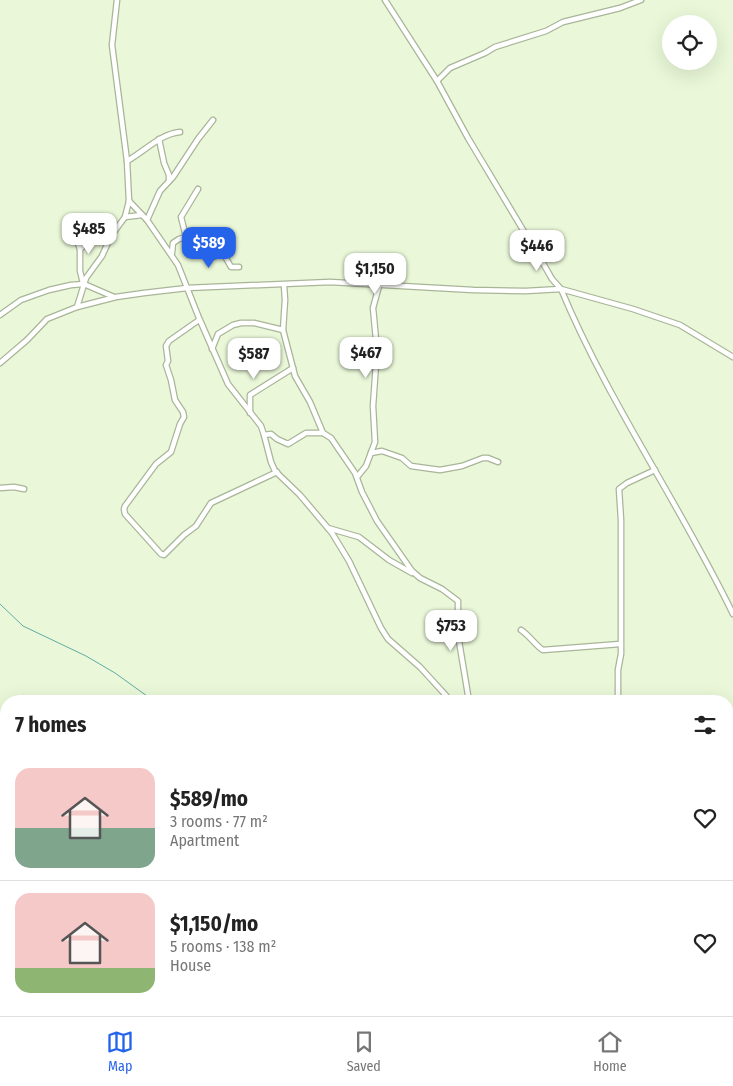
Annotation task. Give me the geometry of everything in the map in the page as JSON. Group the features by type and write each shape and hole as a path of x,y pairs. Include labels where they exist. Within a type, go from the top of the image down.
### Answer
{"street":[{"path":"77,307 86,278 102,256 112,236 125,217 130,201 127,161 112,45 118,0"},
{"path":"385,0 437,81 468,138 552,279 562,288 600,368 714,575 733,614"},
{"path":"437,81 450,68 485,54 495,47 546,31 575,18 620,8 641,0"},
{"path":"147,220 160,191 169,182 198,138 213,120"},
{"path":"127,161 143,152 159,139 171,133 180,132"},
{"path":"159,139 164,163 169,175 169,182"},
{"path":"198,189 181,217 186,237 208,259 223,253 231,267 239,266"},
{"path":"130,201 147,220 181,271 199,320 228,384 260,426 270,462 276,472 300,495 328,528 349,561 388,639 420,667 446,695"},
{"path":"125,217 142,215"},
{"path":"74,233 80,249 80,271 84,284"},
{"path":"80,249 87,243 88,235"},
{"path":"172,255 173,243 186,237"},
{"path":"0,364 47,319 77,307 116,297 187,288 330,282 379,286 526,291 562,288 680,325 733,357"},
{"path":"0,315 21,300 49,290 84,284 116,297"},
{"path":"284,285 283,330 293,368 298,382 318,418 323,433"},
{"path":"357,478 366,466 375,442 373,406 377,350 372,308 379,286"},
{"path":"199,320 169,340 166,346 168,361 166,365 172,380 175,400 184,412 184,417 171,452 156,464 125,506 125,514 164,555 196,526 211,503 276,472"},
{"path":"212,349 218,334 233,325 254,323 283,330"},
{"path":"250,413 250,395 293,368"},
{"path":"264,435 271,434 288,444 306,433 323,433 331,438 357,478 377,521 415,575"},
{"path":"371,454 382,451 402,458 411,466 440,470 462,466 483,458 498,462"},
{"path":"618,695 620,487 655,470"},
{"path":"0,488 14,487 24,489"},
{"path":"328,528 359,537 389,560 442,589 458,602 458,635 467,695"},
{"path":"521,630 530,636 543,650 620,644"}],"waterway":[{"path":"0,604 23,626 86,656 115,673 146,695"}]}
